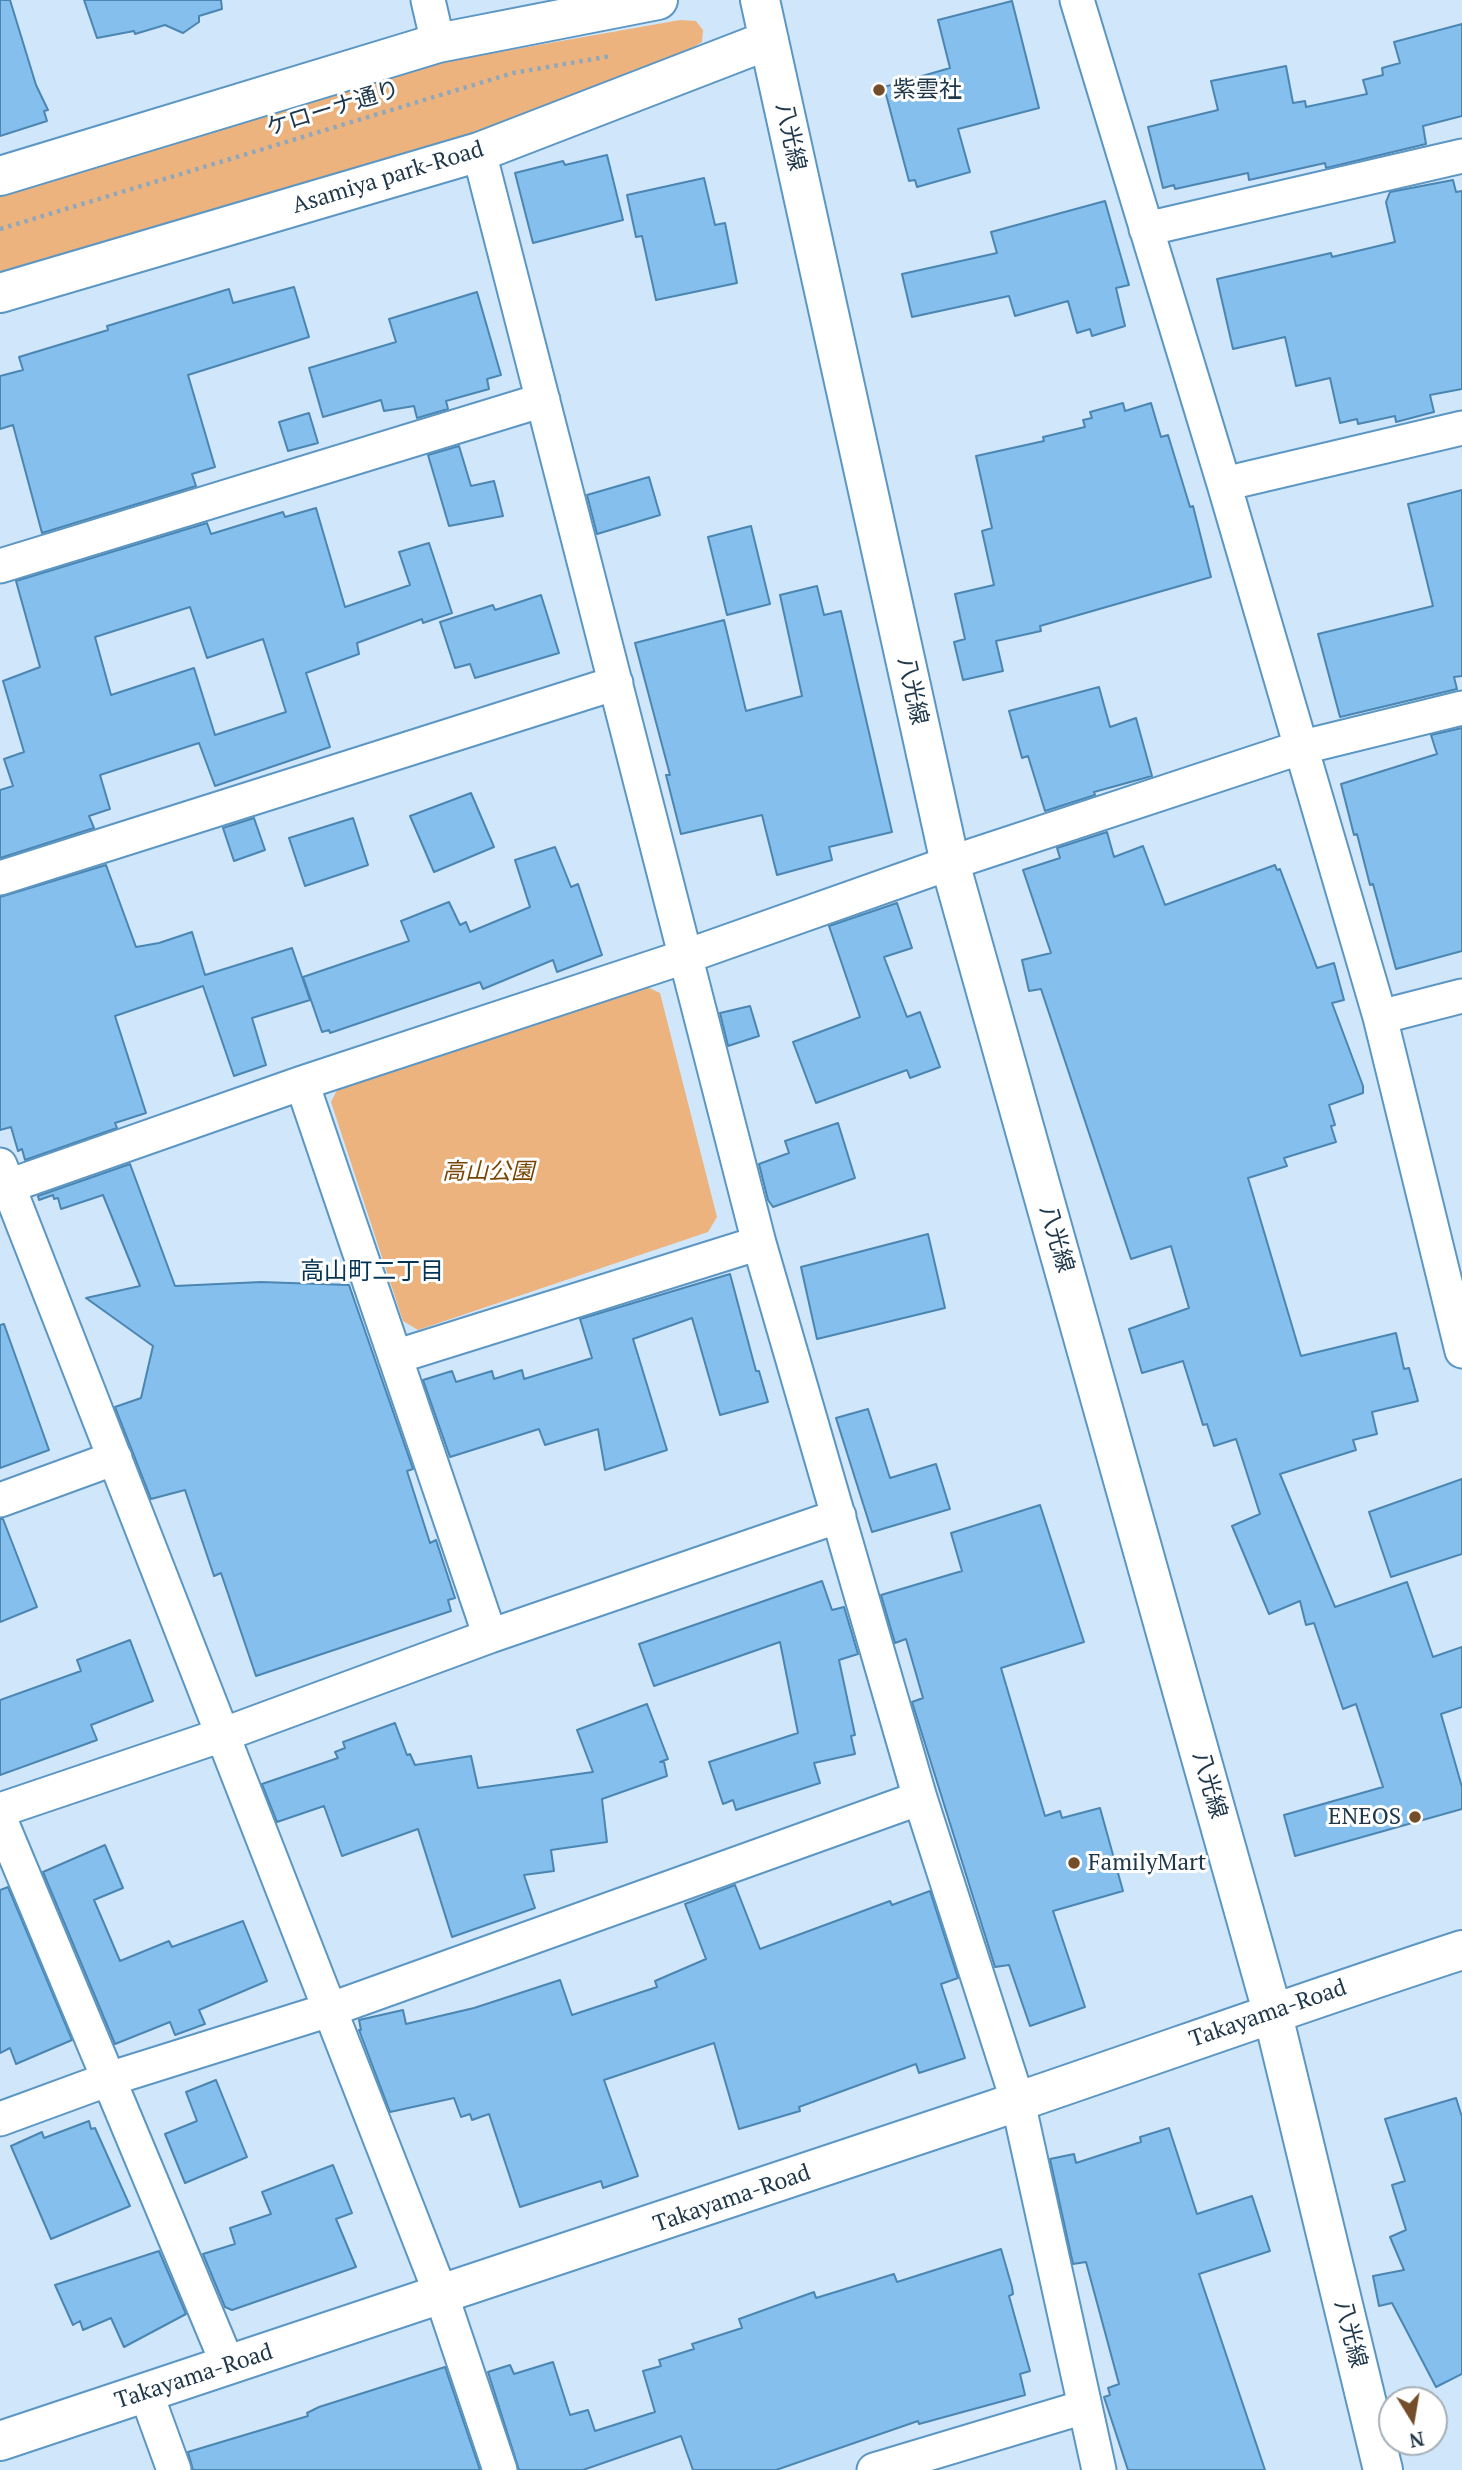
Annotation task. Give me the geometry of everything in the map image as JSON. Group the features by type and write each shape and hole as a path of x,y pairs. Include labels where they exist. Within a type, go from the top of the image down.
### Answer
{"street":[{"path":"428,0 438,43"},
{"path":"0,176 438,43 658,0"},
{"path":"1077,0 1224,484 1299,748 1380,1017 1454,1287 1462,1351"},
{"name":"Asamiya park-Road","path":"0,293 479,152 770,12"},
{"name":"八光線","path":"770,12 950,863 1272,2011 1383,2470"},
{"path":"479,152 759,1243 920,1798 1018,2102 1099,2470"},
{"path":"1146,229 1462,156"},
{"path":"0,566 543,400"},
{"path":"1224,484 1462,428"},
{"path":"0,878 616,683"},
{"path":"500,2470 442,2297 115,1458 3,1180 684,957 950,863 1299,748 1462,708"},
{"path":"1380,1017 1462,996"},
{"path":"302,1083 490,1636"},
{"path":"395,1357 759,1243"},
{"path":"0,1500 115,1458"},
{"path":"0,1810 222,1735 490,1636 839,1516"},
{"path":"0,2119 109,2080 329,2010 920,1798"},
{"path":"0,1819 228,2365"},
{"name":"Takayama-Road","path":"0,2441 442,2297 1018,2102 1272,2011 1462,1950"},
{"path":"146,2393 174,2470"},
{"path":"873,2470 1084,2407"}],"path":[{"name":"ケローナ通り","path":"0,229 513,73 616,55"}],"green space":[{"path":"680,20 696,21 703,30 702,42 669,61 470,135 0,276 0,188 391,71"},
{"name":"高山公園","path":"645,986 660,993 717,1217 708,1232 418,1330 403,1321 331,1102 338,1088"}],"building":[{"path":"0,0 10,0 36,85 48,110 44,111 47,121 0,136"},
{"path":"84,0 221,0 222,9 199,16 199,22 183,33 165,25 135,34 134,31 97,38"},
{"path":"1012,1 1039,108 958,129 970,172 917,187 915,180 909,181 884,87 950,68 938,20"},
{"path":"1462,24 1462,116 1423,126 1426,144 1326,168 1325,163 1249,180 1248,173 1175,189 1174,185 1163,188 1148,127 1218,110 1211,81 1286,66 1293,103 1305,101 1306,107 1367,94 1363,80 1383,75 1382,68 1400,63 1394,42"},
{"path":"607,155 623,220 533,243 515,173 563,161 565,165"},
{"path":"704,178 715,225 725,223 737,283 656,300 642,236 636,237 627,195"},
{"path":"1453,180 1456,192 1462,191 1462,389 1430,395 1434,412 1396,422 1395,416 1358,424 1357,419 1340,423 1330,378 1296,386 1285,337 1233,349 1217,279 1331,253 1332,257 1395,242 1386,202 1390,192"},
{"path":"1105,201 1129,285 1116,288 1125,326 1092,336 1090,329 1077,333 1068,301 1015,316 1009,296 912,317 902,274 997,253 991,232"},
{"path":"294,287 309,337 188,375 215,467 192,474 196,486 42,533 13,425 0,429 0,376 23,370 19,357 108,330 107,326 229,289 233,303"},
{"path":"477,292 501,375 487,379 489,389 446,401 448,409 417,418 414,406 384,411 381,400 323,417 309,368 396,342 389,319"},
{"path":"1123,403 1125,411 1151,403 1161,437 1168,435 1190,507 1193,506 1211,577 1040,626 1041,631 996,641 1003,671 963,680 954,642 965,639 955,594 994,585 982,531 992,528 976,456 1044,441 1043,437 1085,427 1083,420 1092,418 1090,412"},
{"path":"309,413 318,443 288,451 279,422"},
{"path":"459,446 471,486 494,481 503,516 449,526 428,455"},
{"path":"649,477 660,515 597,534 587,495"},
{"path":"1462,490 1462,676 1454,677 1457,689 1340,717 1318,634 1433,606 1408,504"},
{"path":"316,508 345,607 410,585 399,552 429,543 452,613 423,623 422,619 357,643 359,654 306,673 330,747 215,786 199,743 100,775 110,809 89,816 94,828 0,858 0,790 13,786 4,759 24,752 3,681 40,667 16,581 207,523 211,534 283,512 285,517","holes":["190,607 207,658 263,639 286,712 215,735 194,668 111,695 95,637"]},
{"path":"751,526 770,604 727,615 708,537"},
{"path":"817,586 824,615 841,611 892,832 829,847 832,860 777,875 762,815 681,834 666,775 670,775 635,643 724,620 746,711 802,696 780,595"},
{"path":"541,595 559,653 475,678 470,664 455,668 440,622 493,605 495,610"},
{"path":"1099,687 1110,727 1136,718 1152,776 1094,792 1095,795 1045,811 1028,756 1022,758 1009,711"},
{"path":"1462,728 1462,951 1396,969 1373,884 1370,885 1341,784 1437,754 1431,735"},
{"path":"471,793 494,847 434,872 410,816"},
{"path":"254,818 265,850 234,861 223,828"},
{"path":"353,818 368,865 305,886 289,838"},
{"path":"1107,832 1114,857 1143,846 1165,905 1275,865 1277,870 1280,869 1317,968 1334,963 1344,1000 1332,1003 1363,1086 1363,1093 1329,1105 1335,1125 1331,1126 1336,1142 1284,1158 1287,1166 1248,1178 1301,1356 1396,1333 1404,1369 1409,1368 1418,1401 1372,1412 1377,1434 1353,1440 1356,1450 1280,1474 1335,1607 1407,1582 1433,1657 1462,1647 1462,1707 1441,1714 1462,1787 1462,1809 1295,1856 1284,1815 1383,1787 1356,1704 1343,1709 1314,1623 1306,1625 1300,1601 1269,1614 1232,1526 1260,1514 1236,1439 1214,1446 1207,1424 1203,1425 1183,1361 1142,1373 1129,1329 1189,1308 1171,1246 1131,1259 1041,989 1029,991 1022,960 1051,953 1023,870 1060,858 1057,848"},
{"path":"555,847 571,887 578,884 602,955 557,972 553,960 483,989 480,982 330,1033 329,1030 322,1032 303,977 409,941 401,921 449,902 460,925 466,922 470,932 530,907 515,860"},
{"path":"106,865 136,947 192,932 205,975 292,948 310,1000 252,1018 266,1065 234,1076 203,986 115,1016 146,1113 115,1123 117,1128 25,1160 22,1149 18,1151 11,1127 0,1130 0,897"},
{"path":"897,903 912,948 884,957 907,1017 920,1012 940,1067 910,1078 907,1070 816,1103 793,1042 860,1017 829,926"},
{"path":"750,1006 759,1036 728,1046 720,1013"},
{"path":"838,1123 855,1178 773,1207 768,1200 759,1164 789,1153 785,1141"},
{"path":"130,1164 175,1286 261,1282 349,1285 413,1469 407,1471 430,1543 436,1540 455,1598 448,1600 451,1611 256,1676 221,1573 214,1576 185,1490 151,1499 115,1407 141,1398 153,1346 86,1298 140,1286 103,1195 61,1209 58,1198 54,1199 53,1195 39,1200 38,1196"},
{"path":"928,1234 945,1308 817,1339 801,1267"},
{"path":"730,1274 756,1371 759,1371 768,1402 720,1415 692,1318 633,1339 667,1450 605,1470 598,1429 545,1445 539,1429 450,1457 423,1380 452,1371 456,1382 492,1371 494,1379 522,1370 524,1379 592,1358 580,1319"},
{"path":"4,1324 49,1450 0,1468 0,1325"},
{"path":"868,1409 890,1478 936,1464 950,1509 872,1532 836,1418"},
{"path":"1462,1479 1462,1554 1391,1577 1369,1512"},
{"path":"1040,1505 1084,1642 1001,1668 1045,1816 1060,1811 1062,1818 1100,1808 1123,1891 1053,1911 1085,2007 1030,2026 1009,1965 995,1967 912,1702 923,1698 906,1639 895,1643 881,1595 962,1571 951,1533"},
{"path":"0,1519 3,1519 37,1607 0,1622"},
{"path":"822,1581 832,1610 844,1607 858,1654 839,1660 855,1735 851,1736 855,1754 814,1763 820,1783 736,1810 733,1800 723,1804 709,1762 798,1733 780,1642 654,1686 639,1644"},
{"path":"130,1640 153,1701 91,1725 97,1740 0,1775 0,1700 81,1671 77,1660"},
{"path":"647,1704 668,1759 660,1762 664,1762 667,1776 602,1799 607,1842 551,1850 554,1871 524,1875 535,1908 452,1937 418,1829 342,1856 324,1806 277,1822 262,1784 338,1758 335,1752 345,1748 343,1742 395,1723 407,1755 410,1754 415,1765 471,1756 478,1788 593,1772 577,1730"},
{"path":"105,1845 123,1888 94,1900 120,1961 169,1941 172,1947 243,1921 267,1981 199,2010 205,2024 175,2035 170,2022 115,2044 43,1872"},
{"path":"735,1885 760,1949 890,1901 892,1905 930,1891 958,1978 941,1984 965,2058 919,2073 916,2064 799,2107 800,2111 739,2129 714,2043 604,2080 638,2176 603,2188 601,2181 520,2207 489,2114 472,2120 470,2114 461,2117 454,2098 390,2112 359,2030 359,2020 403,2010 406,2024 474,2008 560,1980 572,2015 657,1987 655,1981 706,1959 685,1904"},
{"path":"8,1887 72,2040 16,2064 10,2048 0,2053 0,1890"},
{"path":"216,2080 247,2157 185,2183 165,2134 197,2121 186,2092"},
{"path":"1456,2098 1462,2117 1462,2374 1438,2386 1435,2386 1392,2303 1379,2306 1373,2276 1404,2270 1390,2237 1406,2230 1392,2185 1405,2181 1385,2119"},
{"path":"89,2121 91,2129 95,2128 130,2206 51,2239 11,2146 42,2132 44,2138"},
{"path":"1169,2128 1197,2214 1252,2196 1270,2251 1199,2274 1265,2470 1128,2470 1104,2397 1110,2395 1108,2388 1119,2384 1086,2262 1073,2264 1050,2159 1074,2154 1076,2163 1141,2142 1140,2137"},
{"path":"333,2165 352,2213 336,2219 356,2267 232,2310 225,2307 203,2254 235,2244 230,2228 271,2214 262,2192"},
{"path":"1001,2249 1012,2287 1013,2294 1009,2296 1030,2371 1020,2374 1025,2395 919,2424 918,2421 776,2470 693,2470 681,2436 583,2470 519,2470 488,2372 510,2365 514,2374 553,2362 570,2415 588,2410 595,2431 655,2412 643,2371 661,2366 659,2360 694,2349 692,2344 742,2328 739,2319 814,2292 816,2298 894,2274 897,2282"},
{"path":"159,2251 186,2314 124,2347 111,2318 83,2330 80,2321 73,2325 55,2285"},
{"path":"445,2367 480,2470 193,2470 188,2452 308,2416 307,2413 319,2407"}],"place":[{"name":"紫雲社","path":"879,90"},
{"name":"ENEOS","path":"1415,1817"},
{"name":"FamilyMart","path":"1074,1863"}],"district":[{"name":"高山町二丁目","path":"372,1272"}]}
